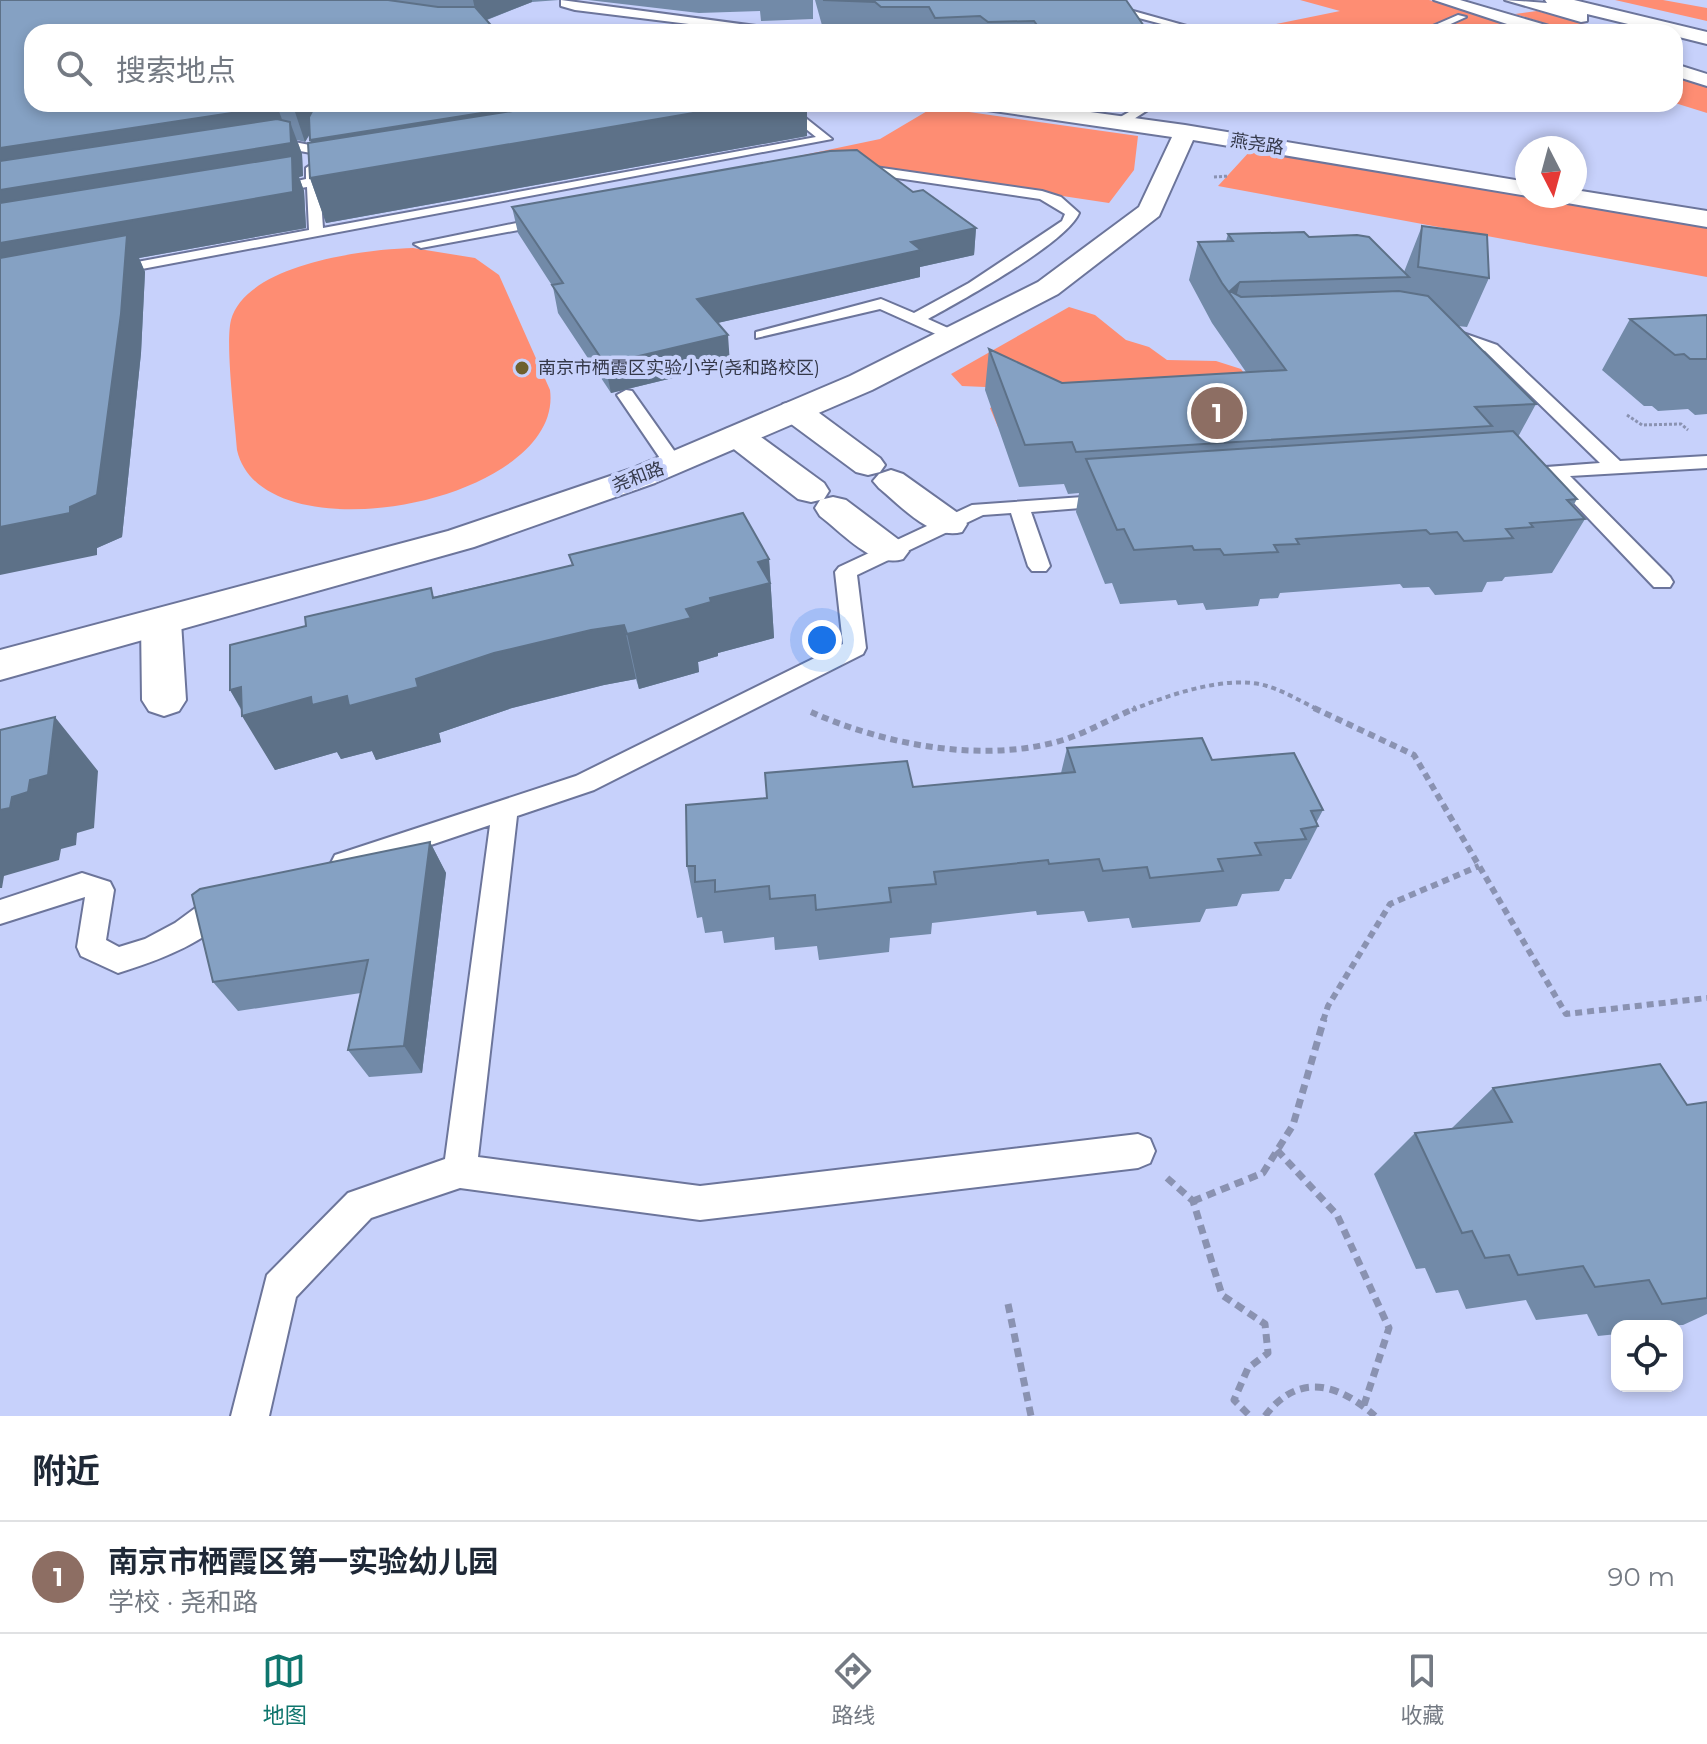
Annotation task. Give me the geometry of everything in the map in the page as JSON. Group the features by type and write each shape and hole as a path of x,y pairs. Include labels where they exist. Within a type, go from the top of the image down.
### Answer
{"main road":[{"path":"1442,0 1522,24"},
{"path":"1513,0 1609,24"},
{"path":"1553,0 1650,24"},
{"path":"1683,32 1707,38"},
{"path":"1683,42 1707,48"},
{"path":"1683,72 1707,80"},
{"name":"燕尧路","path":"1043,112 1185,132 1515,187"},
{"name":"尧和路","path":"0,665 461,539 673,463 861,383 1048,288 1150,211 1185,132"},
{"path":"1587,199 1707,219"},
{"path":"795,411 949,524"},
{"path":"738,436 890,551"},
{"path":"161,622 164,700"}],"lane":[{"path":"566,0 564,4 575,7 713,24"},
{"path":"1049,0 1101,5 1173,24"},
{"path":"1444,24 1461,17"},
{"path":"90,275 826,139 789,112"},
{"path":"1119,123 1138,112"},
{"path":"259,150 314,144 316,233"},
{"path":"841,168 861,168 1042,195 1056,200 1072,213 1068,223 987,279 915,319"},
{"path":"248,193 357,175"},
{"path":"421,244 557,219"},
{"path":"762,335 881,304 953,336"},
{"path":"1422,327 1491,348 1615,467"},
{"path":"626,395 673,463"},
{"path":"1492,477 1707,462"},
{"path":"1555,472 1662,582"},
{"path":"324,870 585,783 855,648 846,572 979,509 1130,500"},
{"path":"1019,507 1039,566"},
{"path":"460,1171 505,810"},
{"path":"0,912 82,885 100,890 91,947 118,960 152,950 185,932 218,905 248,895"},
{"path":"250,1416 280,1288 360,1205 460,1171 700,1203 1138,1151"}],"path":[{"path":"766,692 844,727 933,747 1002,750 1062,740 1160,698 1217,684 1265,685 1414,755 1566,1014 1707,998"},
{"path":"1193,1201 1263,1173 1293,1125 1328,1006 1390,904 1479,866"},
{"path":"1277,1150 1337,1215 1389,1328 1364,1405"},
{"path":"1138,1151 1193,1201 1222,1295 1265,1324 1268,1353 1248,1368 1234,1400 1250,1416"},
{"path":"1008,1304 1031,1416"},
{"path":"1265,1416 1274,1399 1300,1386 1332,1389 1364,1405 1375,1416"}],"shaded area":[{"path":"1300,0 1429,0 1508,24 1276,24 1340,11"},
{"path":"1615,0 1663,0 1707,8 1707,21"},
{"path":"1537,11 1585,24 1548,24 1515,14"},
{"path":"1683,78 1707,85 1707,113 1683,106"},
{"path":"926,112 969,112 1138,136 1134,170 1109,203 799,156 880,139"},
{"path":"1251,150 1515,194 1515,208 1587,206 1707,226 1707,277 1218,186"},
{"path":"413,248 475,258 499,275 550,390 542,429 511,462 464,487 408,504 351,509 299,503 258,484 237,450 229,331 241,301 259,285 310,263 339,256"},
{"path":"1069,307 1095,315 1126,340 1149,347 1167,360 1216,361 1241,369 1272,411 998,427 990,408 1012,397 985,387 962,386 951,374"}],"building":[{"path":"0,0 388,0 438,7 475,7 490,24 24,24 24,112 237,112 0,148"},
{"path":"823,0 1126,0 1143,24 988,22 980,16 935,18 929,7 881,7 875,2"},
{"path":"312,112 487,112 310,140"},
{"path":"506,112 699,112 310,178 308,143"},
{"path":"277,119 290,122 291,143 0,190 0,161"},
{"path":"857,150 913,192 923,190 976,228 911,242 921,250 697,299 728,335 605,364 552,285 563,283 512,207 830,151"},
{"path":"292,156 293,192 0,243 0,203"},
{"path":"1422,226 1487,235 1489,278 1418,267"},
{"path":"1304,232 1309,237 1369,237 1409,277 1240,282 1230,291 1241,297 1399,291 1428,296 1536,404 1475,407 1492,426 1076,452 1072,442 1025,445 989,349 1062,383 1286,370 1222,283 1198,242 1233,241 1228,234"},
{"path":"127,235 121,314 97,495 70,507 70,513 0,527 0,258"},
{"path":"1707,315 1707,359 1675,355 1630,319"},
{"path":"1513,431 1577,499 1567,500 1585,519 1530,523 1533,527 1506,529 1513,538 1464,541 1457,532 1430,534 1426,530 1296,539 1299,544 1274,545 1278,552 1224,555 1220,549 1194,550 1192,546 1134,550 1124,529 1117,530 1086,459"},
{"path":"743,513 769,559 758,562 770,583 710,598 711,602 686,609 691,618 627,634 624,625 591,630 494,653 416,679 418,687 349,706 347,696 312,705 311,697 242,716 241,687 230,690 230,645 306,626 305,617 431,588 433,598 527,576 573,565 569,555"},
{"path":"55,717 48,775 30,780 28,792 12,797 10,808 0,810 0,730"},
{"path":"1202,738 1212,760 1294,753 1323,810 1311,811 1318,826 1301,829 1306,839 1255,843 1261,855 1218,859 1223,871 1150,878 1147,867 1103,871 1099,859 1049,864 1048,860 934,872 936,884 889,888 891,902 816,910 815,895 770,899 769,886 715,892 715,880 695,882 695,866 687,866 686,805 767,798 765,773 907,761 913,787 1075,772 1067,748"},
{"path":"430,842 404,1046 348,1050 368,960 213,982 192,895 200,889"},
{"path":"1660,1064 1687,1105 1707,1102 1707,1298 1662,1304 1649,1280 1595,1287 1583,1266 1518,1275 1509,1255 1485,1258 1472,1231 1462,1233 1415,1133 1512,1122 1493,1088"}],"place":[{"name":"南京市栖霞区实验小学(尧和路校区)","path":"522,368"},
{"name":"南京市栖霞区第一实验幼儿园","path":"1217,413"}]}
